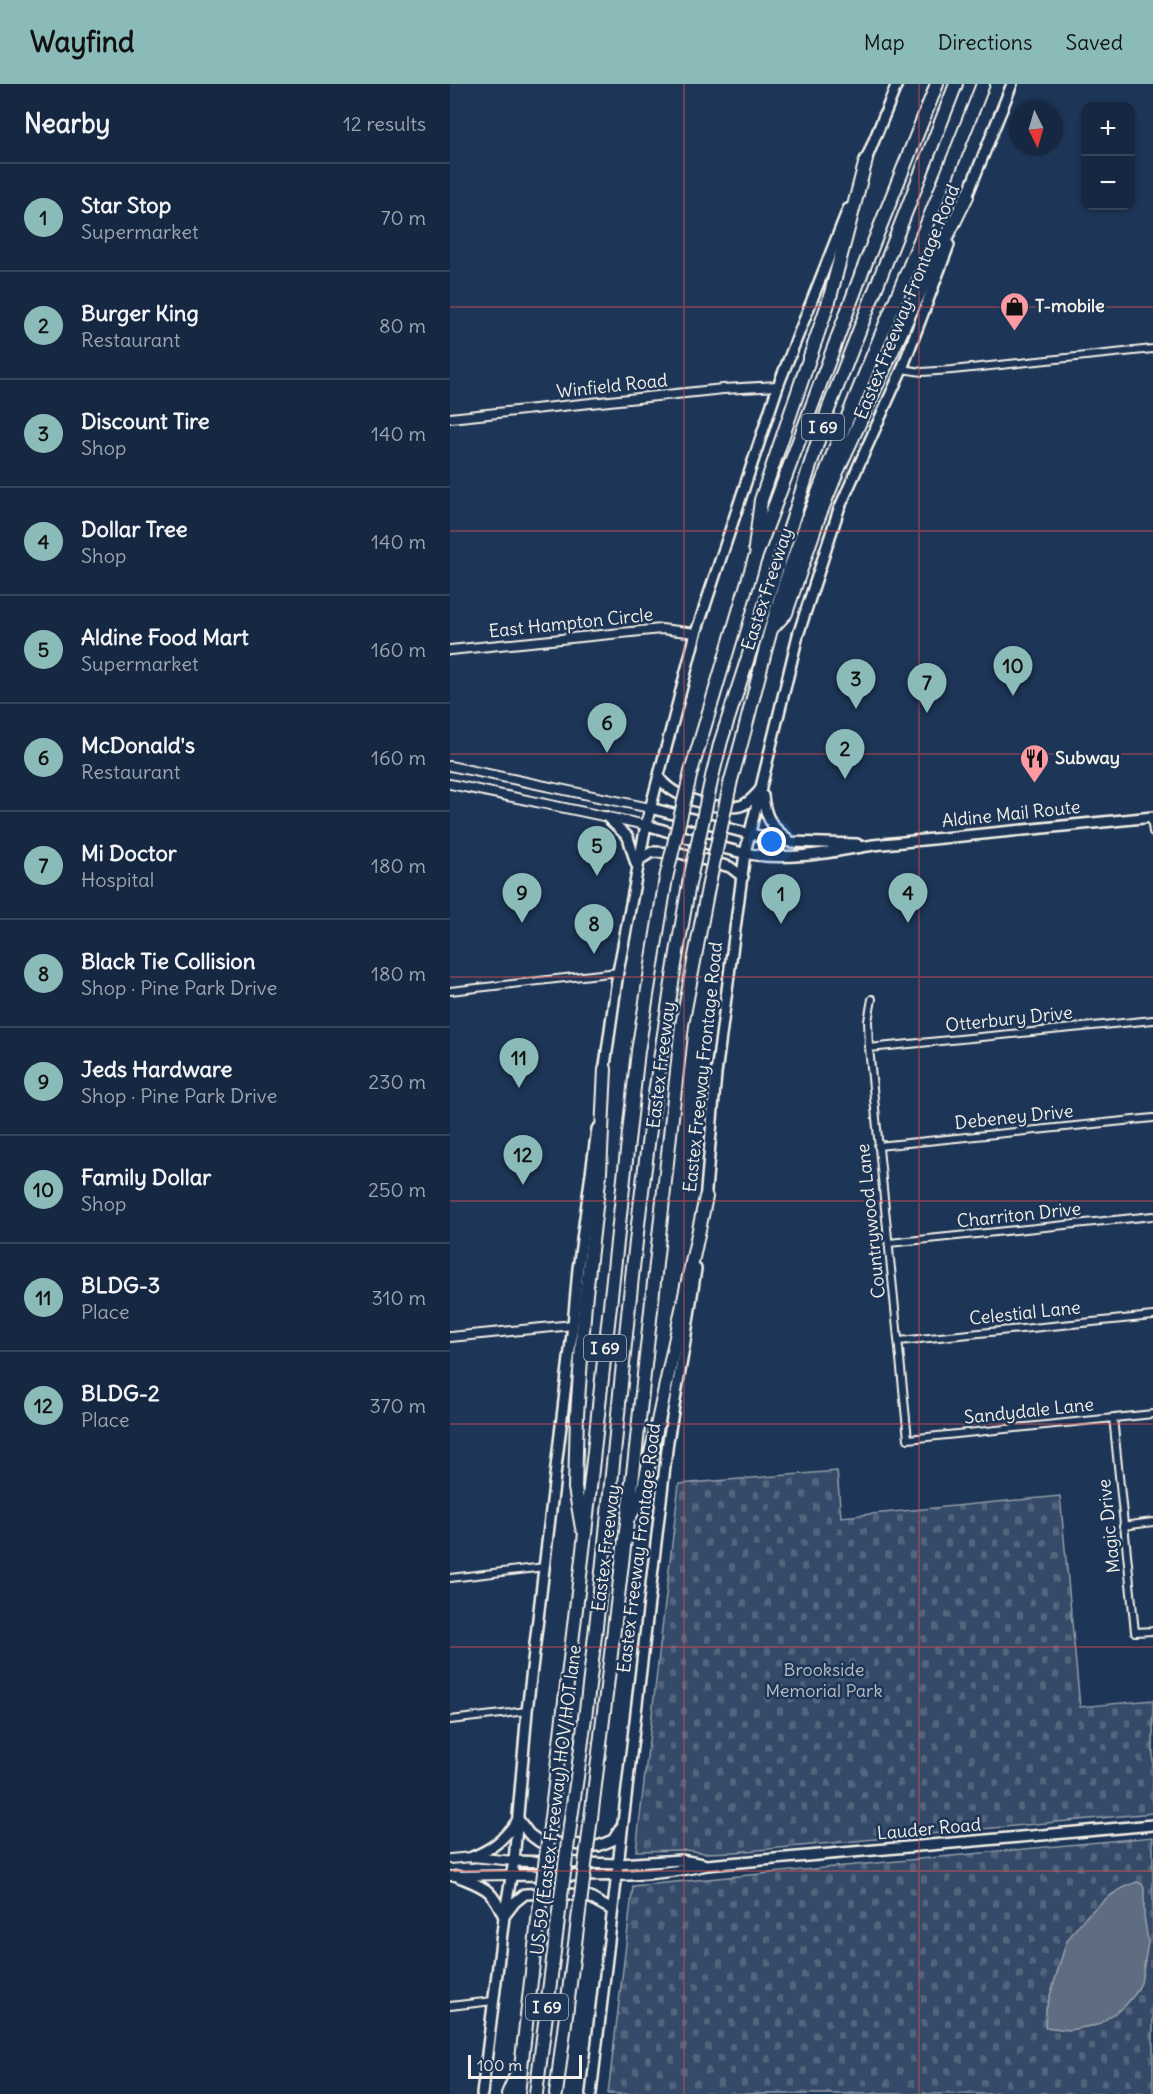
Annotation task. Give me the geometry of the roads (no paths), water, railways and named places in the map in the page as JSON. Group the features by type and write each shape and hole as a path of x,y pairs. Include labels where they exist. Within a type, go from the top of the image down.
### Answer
{"highway":[{"name":"Eastex Freeway","path":"518,2094 584,1542 638,1051 666,878 691,772 754,561 862,272 937,84"},
{"name":"US 59 (Eastex Freeway) HOV/HOT lane","path":"536,2094 571,1818 589,1701 643,1180 672,979 689,884 720,741 828,410 956,84"},
{"name":"Eastex Freeway","path":"556,2094 627,1522 682,1025 708,888 731,780 748,722 770,630 791,567 852,404 983,84"},
{"path":"754,561 757,517 761,500 829,301 866,160"},
{"path":"770,630 786,613 818,519 837,472 912,308 967,196"},
{"path":"584,1542 575,1488 577,1415 585,1303 600,1172 604,1069"},
{"path":"627,1522 642,1496 706,1197"},
{"path":"508,2094 523,2061"},
{"path":"559,2062 561,2094"}],"main road":[{"path":"482,2094 504,1917 514,1861 527,1711 578,1269 618,972 646,825 696,633 778,386 897,84"},
{"name":"Eastex Freeway Frontage Road","path":"591,2094 668,1441 706,1197 716,1074 745,853 798,634 839,509 902,369 1012,84"},
{"path":"659,777 671,790 689,799 718,805 740,806 750,801 762,788"},
{"path":"762,788 765,812 772,826 791,842"},
{"name":"Aldine Mail Route","path":"650,808 750,834 791,842 873,845"},
{"path":"607,817 628,837 638,865"},
{"name":"Aldine Mail Route","path":"646,825 745,853 778,856 1152,817"},
{"path":"638,865 652,852 680,853 730,867 743,877"},
{"path":"518,1819 529,1834 540,1842 598,1846 613,1840 623,1825"},
{"path":"472,1857 489,1851 504,1839 518,1819"},
{"name":"Lauder Road","path":"511,1875 617,1875 676,1872 707,1865 1153,1825"},
{"name":"Lauder Road","path":"514,1861 619,1864 681,1860 707,1865"},
{"path":"454,1876 483,1886 491,1892 504,1917"},
{"path":"504,1917 515,1902 525,1894 585,1895 612,1910"}],"street":[{"path":"902,369 922,372 955,370 1153,349"},
{"name":"Winfield Road","path":"450,418 723,389 778,386"},
{"name":"East Hampton Circle","path":"450,650 661,629 696,633"},
{"path":"450,766 650,808"},
{"path":"465,787 468,771"},
{"path":"450,784 646,825"},
{"path":"569,809 573,793"},
{"path":"1152,817 1153,832"},
{"path":"450,991 618,972"},
{"name":"Countrywood Lane","path":"872,999 868,1021 869,1048 908,1439"},
{"name":"Otterbury Drive","path":"869,1048 1153,1020"},
{"name":"Debeney Drive","path":"878,1146 1153,1118"},
{"name":"Charriton Drive","path":"889,1243 1153,1216"},
{"name":"Celestial Lane","path":"899,1341 1153,1316"},
{"path":"450,1337 573,1325"},
{"name":"Sandydale Lane","path":"908,1439 1153,1414"},
{"name":"Magic Drive","path":"1113,1417 1135,1632 1153,1631"},
{"path":"1123,1526 1153,1522"},
{"path":"450,1578 545,1567"},
{"path":"450,1720 527,1711"},
{"name":"Lauder Road","path":"450,1859 472,1857 514,1861"},
{"name":"Lauder Road","path":"454,1876 511,1875"},
{"path":"450,2006 493,2001"}],"place":[{"name":"T-mobile","path":"1014,332"},
{"name":"Family Dollar","path":"1013,696"},
{"name":"Discount Tire","path":"856,709"},
{"name":"Mi Doctor","path":"927,713"},
{"name":"McDonald's","path":"607,753"},
{"name":"Burger King","path":"845,779"},
{"name":"Subway","path":"1034,784"},
{"name":"Aldine Food Mart","path":"597,876"},
{"name":"Jeds Hardware","path":"522,923"},
{"name":"Dollar Tree","path":"908,923"},
{"name":"Star Stop","path":"781,924"},
{"name":"Black Tie Collision","path":"594,954"},
{"name":"BLDG-3","path":"519,1088"},
{"name":"BLDG-2","path":"523,1185"}],"park label":[{"name":"Brookside Memorial Park","path":"824,1680"}]}
